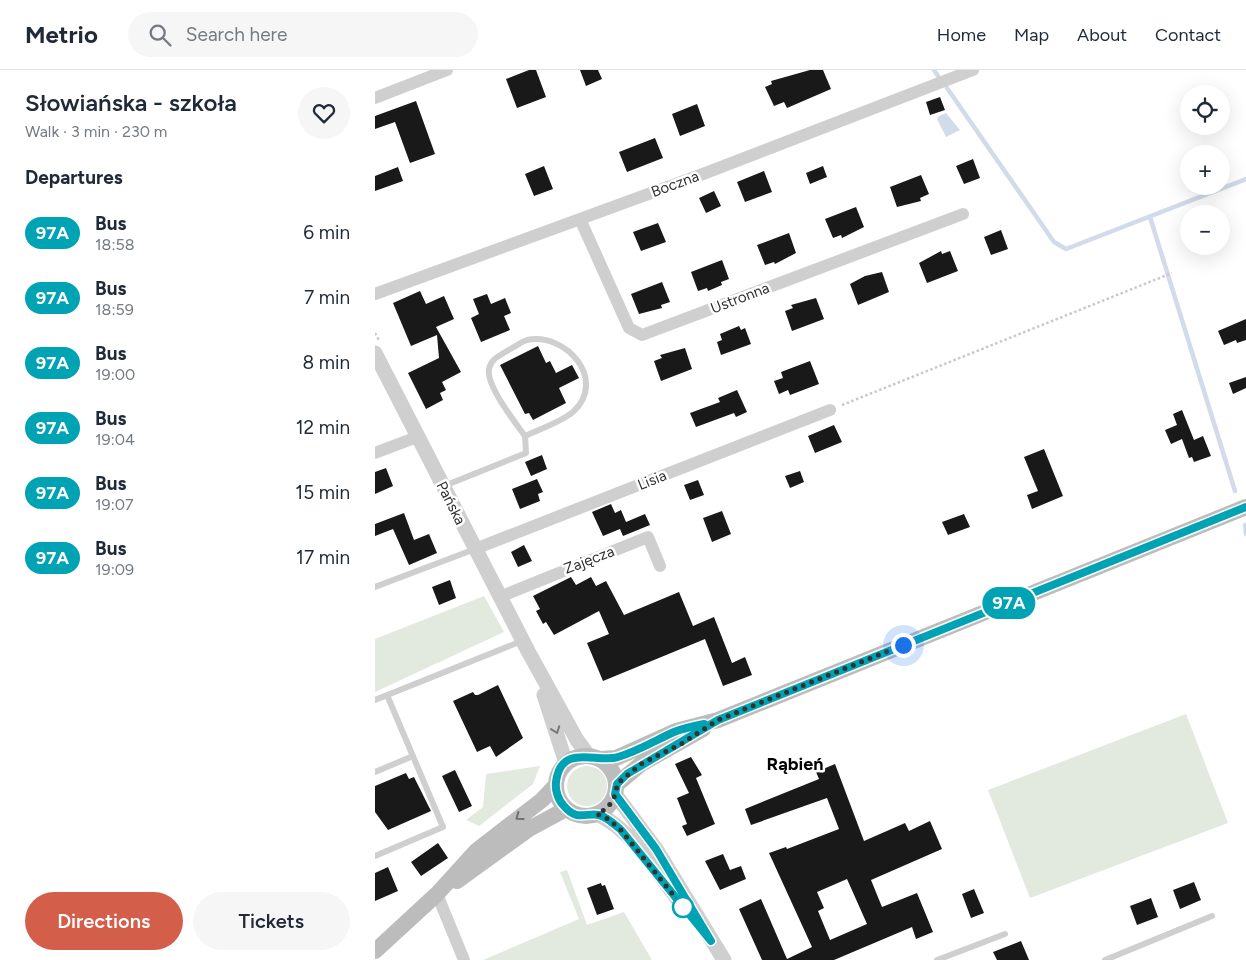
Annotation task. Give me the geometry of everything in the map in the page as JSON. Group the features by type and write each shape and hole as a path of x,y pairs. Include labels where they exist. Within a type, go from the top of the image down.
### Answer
{"main road":[{"path":"718,720 681,744 641,764 616,789 607,808 597,814 583,816 566,809 558,798 557,777 566,763 577,757 616,758 676,731 718,720 1246,507"},
{"path":"595,757 611,768 616,789"},
{"path":"375,951 437,894 476,850 538,803 556,785"},
{"path":"437,894 535,825 566,809"}],"street":[{"path":"375,98 447,70"},
{"name":"Boczna","path":"375,294 580,219 973,70"},
{"name":"Ustronna","path":"580,219 629,328 642,335 963,214"},
{"name":"Pańska","path":"375,354 475,550 502,596 526,646 577,740 595,757"},
{"name":"Lisia","path":"475,550 830,410"},
{"path":"375,454 417,437"},
{"name":"Zajęcza","path":"502,596 648,537 659,566"},
{"name":"Pańska","path":"526,646 566,763"},
{"path":"616,789 656,849 724,960"},
{"path":"597,814 608,819 621,830 711,941"},
{"path":"437,894 464,960"}],"lane":[{"path":"443,486 527,453 525,436 493,385 489,371 493,359 527,340 550,342 569,350 580,363 588,382 583,399 572,412 525,436"},
{"path":"375,587 475,550"},
{"path":"375,700 526,646"},
{"path":"375,856 443,827 387,695"},
{"path":"375,772 413,756"},
{"path":"1105,960 1212,916"},
{"path":"937,960 1005,934"}],"path":[{"path":"830,410 1172,273"}],"shaded area":[{"path":"484,596 504,632 375,692 375,639"},
{"path":"1186,714 1228,823 1030,898 988,790"},
{"path":"540,766 533,784 479,826 466,820 483,807 486,774"},
{"path":"591,766 598,769 604,775 607,786 606,794 598,803 591,806 583,806 576,803 568,794 567,782 570,775 579,767"},
{"path":"567,870 587,925 624,912 652,960 483,960 579,919 560,872"}],"water":[{"path":"946,113 960,130 946,137 937,119"}],"building":[{"path":"529,70 536,70 546,97 517,108 506,79"},
{"path":"580,70 598,70 602,79 586,86"},
{"path":"810,70 823,70 831,89 787,108 784,102 774,106 765,87 772,84 771,81"},
{"path":"940,97 945,110 930,115 926,102"},
{"path":"416,101 435,154 410,163 395,122 375,129 375,116"},
{"path":"697,104 705,126 680,136 672,114"},
{"path":"655,138 663,158 627,172 619,152"},
{"path":"973,159 980,178 964,184 956,166"},
{"path":"544,166 553,189 534,196 525,174"},
{"path":"823,166 827,177 810,184 806,173"},
{"path":"398,167 403,181 375,191 375,176"},
{"path":"764,171 772,192 745,202 737,182"},
{"path":"921,175 929,194 920,198 921,201 897,207 890,187"},
{"path":"714,191 721,206 706,213 699,198"},
{"path":"856,207 864,227 842,238 841,235 833,238 825,219"},
{"path":"658,223 666,242 641,251 633,232"},
{"path":"1001,230 1008,249 991,255 984,237"},
{"path":"789,233 796,253 775,264 774,262 765,265 757,245"},
{"path":"941,251 942,254 950,251 958,271 927,283 919,263"},
{"path":"722,260 729,279 721,282 722,285 708,291 707,288 698,291 691,272"},
{"path":"882,272 889,292 858,305 850,284 865,276"},
{"path":"662,282 670,302 661,305 662,308 639,314 631,294"},
{"path":"420,291 426,304 444,296 454,319 436,327 461,372 442,382 446,390 440,393 443,400 426,409 408,373 439,358 437,335 411,346 393,303"},
{"path":"487,294 491,304 505,298 511,313 504,316 510,330 481,342 471,318 479,314 473,299"},
{"path":"816,298 824,319 792,331 785,311 793,308 791,305"},
{"path":"1246,319 1246,340 1237,343 1236,340 1224,345 1218,331"},
{"path":"739,326 741,330 745,328 751,344 721,355 717,342 722,340 720,334"},
{"path":"538,346 546,363 550,361 556,373 572,365 579,378 559,388 566,403 533,420 529,413 525,414 500,365"},
{"path":"685,348 692,369 661,381 654,361 662,358 660,355"},
{"path":"810,361 819,384 790,395 788,390 779,394 774,381 783,378 781,372"},
{"path":"1246,377 1246,388 1233,394 1229,383"},
{"path":"737,390 747,412 736,417 734,413 696,427 690,413 720,402 718,398"},
{"path":"1182,410 1194,440 1203,436 1211,456 1194,462 1192,457 1189,458 1182,439 1171,444 1165,430 1177,425 1173,414"},
{"path":"834,425 842,442 815,453 808,436"},
{"path":"1044,449 1063,496 1032,509 1027,495 1038,491 1024,457"},
{"path":"542,455 547,469 531,476 525,462"},
{"path":"386,468 393,486 375,494 375,472"},
{"path":"800,471 804,482 790,488 785,476"},
{"path":"537,479 543,492 538,494 540,501 520,509 512,489"},
{"path":"698,480 704,495 690,500 684,485"},
{"path":"611,504 615,513 621,510 626,522 645,514 650,525 623,536 620,529 603,536 592,512"},
{"path":"722,511 731,534 712,542 703,518"},
{"path":"404,513 414,540 429,534 437,553 409,565 393,529 375,536 375,524"},
{"path":"964,514 970,527 948,535 942,522"},
{"path":"524,545 532,561 518,567 511,552"},
{"path":"571,577 576,585 591,577 596,586 606,581 624,615 679,592 693,626 714,617 732,663 745,657 752,675 723,686 705,639 603,681 587,643 609,634 599,611 554,635 546,622 543,624 536,611 540,609 533,596"},
{"path":"450,580 456,598 439,605 432,587"},
{"path":"498,685 523,738 496,757 490,746 477,752 453,701 473,692 475,695 478,695"},
{"path":"691,757 702,775 696,778 715,824 687,836 682,826 687,824 677,798 689,793 675,764"},
{"path":"835,764 864,841 905,823 909,831 930,821 942,849 871,880 882,907 917,893 933,932 916,939 912,927 834,960 762,960 739,909 761,899 787,959 812,947 769,853 786,847 787,849 839,829 827,798 751,825 745,809 819,779 816,772","holes":["847,879 867,924 830,940 818,911 824,908 817,892"]},
{"path":"455,770 472,806 459,812 442,776"},
{"path":"406,773 409,779 414,777 431,811 388,830 375,812 375,786"},
{"path":"438,843 448,858 421,876 411,862"},
{"path":"723,854 730,870 741,866 746,879 720,890 705,861"},
{"path":"388,867 398,891 375,901 375,873"},
{"path":"1194,882 1201,900 1180,909 1173,890"},
{"path":"601,883 602,886 605,885 614,909 597,915 587,888"},
{"path":"974,889 984,913 971,918 962,894"},
{"path":"1151,898 1158,917 1137,925 1130,906"},
{"path":"1021,941 1029,960 997,960 993,952"}],"waterway":[{"path":"934,70 938,76"},
{"path":"947,88 1054,242 1066,249 1246,179"},
{"path":"1150,217 1235,491"},
{"path":"1245,525 1246,534"}],"bus line":[{"name":"97A","path":"704,724 676,731 616,758 601,759 584,755 569,760 560,769 556,790 563,806 570,812 583,816 597,814 608,819 621,830 711,941 677,880 615,794 617,784 627,774 641,764 681,744 718,720 1246,507"}],"district":[{"name":"Rąbień","path":"795,764"}],"route":[{"path":"683,907 652,866 621,830 608,819 597,814 611,804 617,784 641,764 681,744 718,720 903,645"}]}
